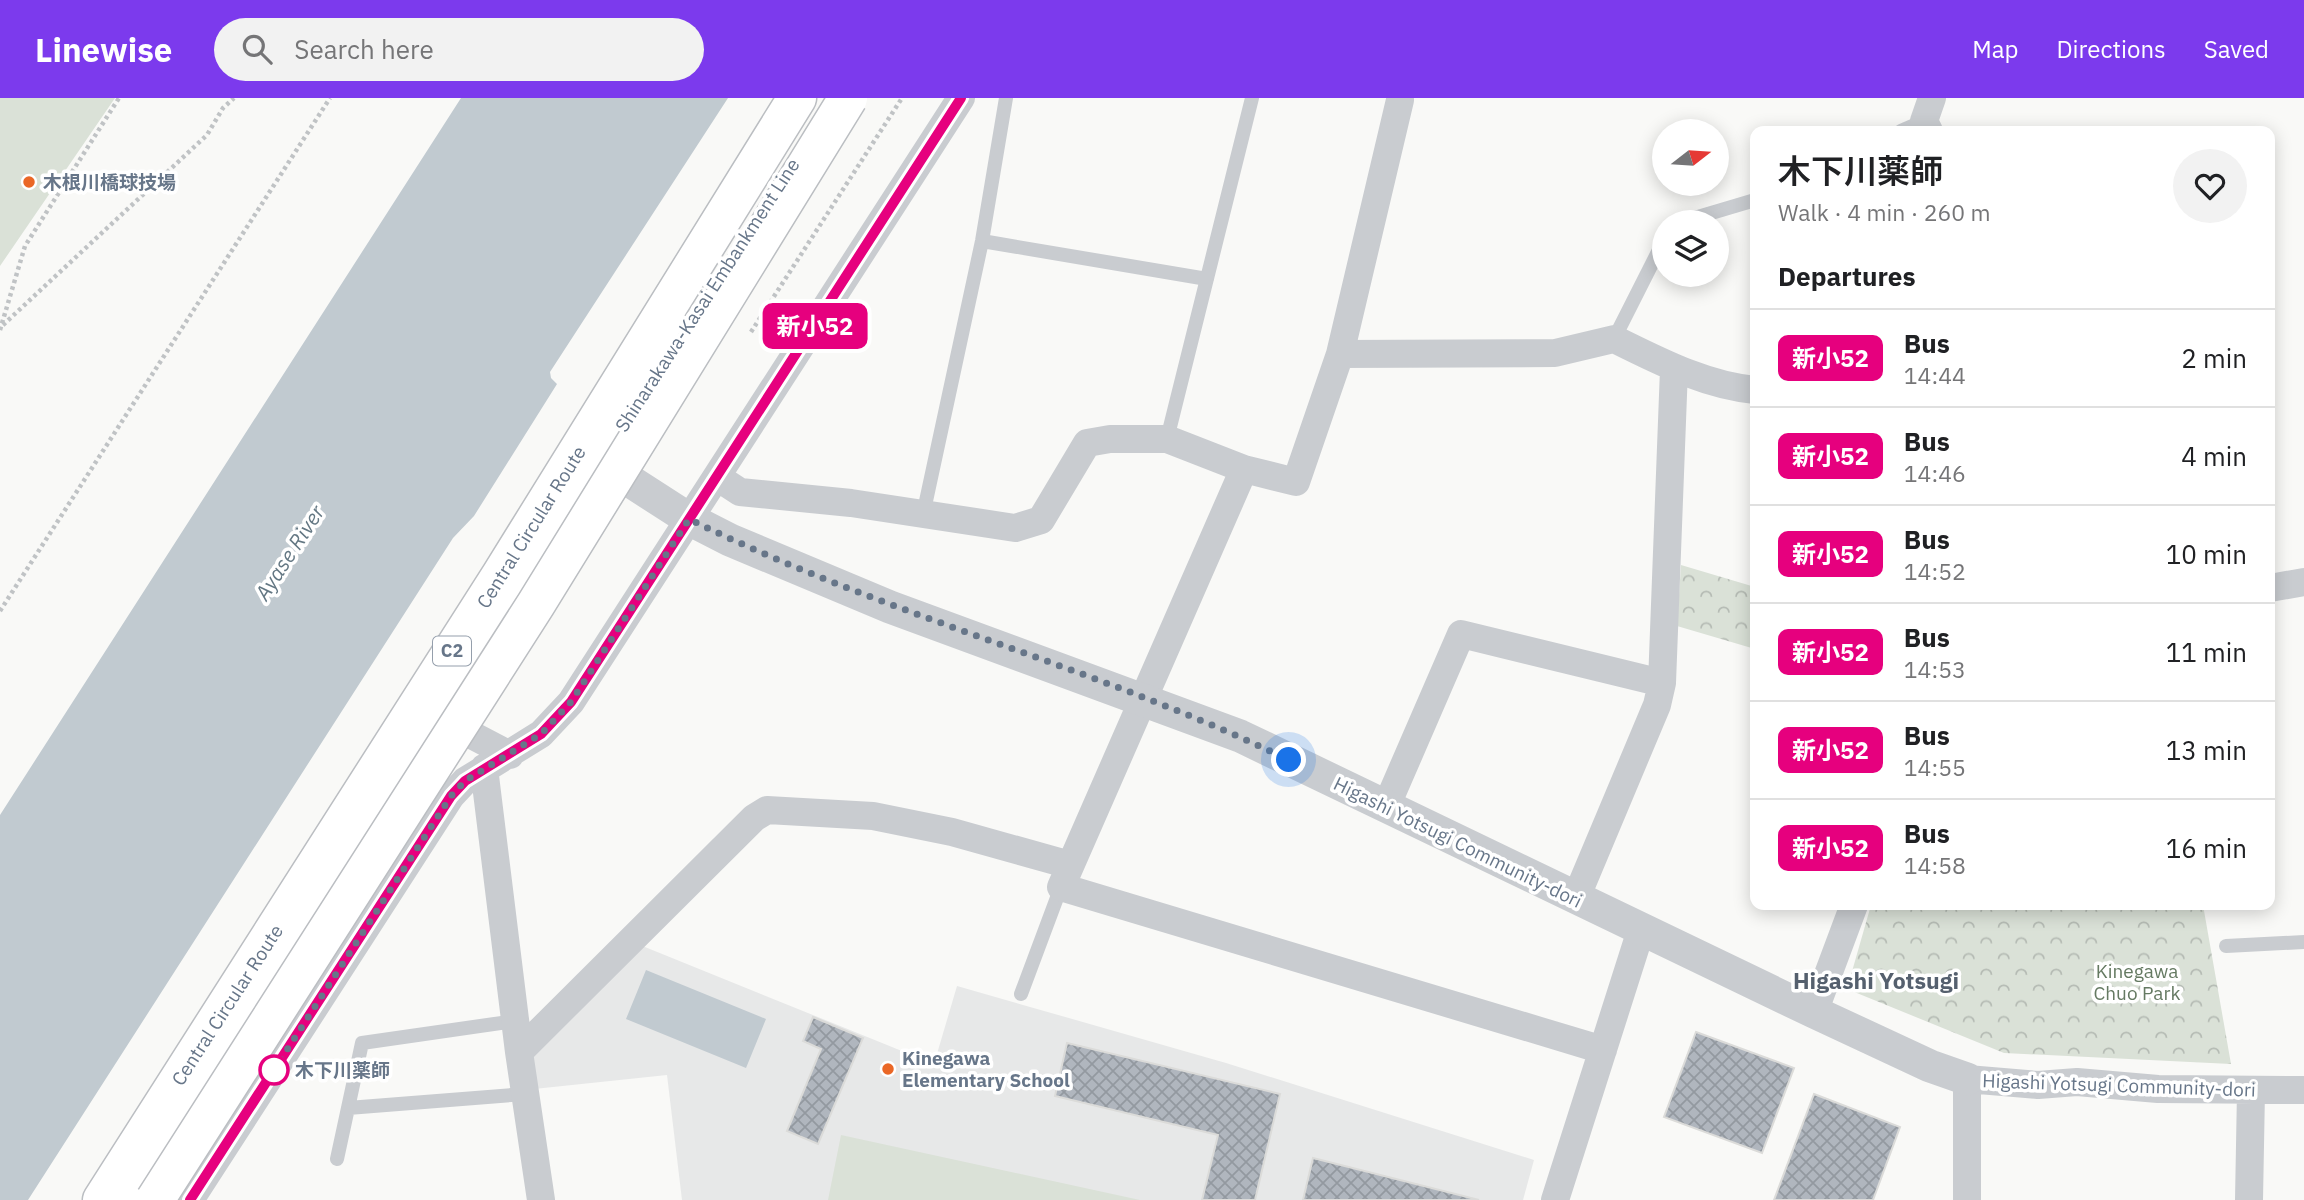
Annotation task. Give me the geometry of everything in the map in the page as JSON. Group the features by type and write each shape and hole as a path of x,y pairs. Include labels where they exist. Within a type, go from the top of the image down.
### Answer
{"main road":[{"name":"Central Circular Route","path":"102,1200 515,552 797,98"},
{"name":"Shinarakawa-Kasai Embankment Line","path":"128,1200 834,98"},
{"name":"C2","path":"155,1200 528,615 848,98"}],"street":[{"path":"190,1200 451,796 465,781 541,734 571,702 961,98"},
{"path":"717,477 740,492 851,503 1015,528 1041,520 1087,443 1110,439 1167,439 1244,469 1296,482 1340,354 1394,99"},
{"path":"1340,354 1556,353 1614,339 1675,369 1730,388 1750,390"},
{"path":"1576,898 1657,705 1662,683 1675,369"},
{"name":"Higashi Yotsugi Community-dori","path":"599,461 689,519 730,540 890,607 1142,698 1240,737 1930,1066 1967,1079 2038,1085 2077,1082 2158,1089 2304,1090"},
{"path":"1065,876 1244,469"},
{"path":"2275,587 2304,582"},
{"path":"1386,807 1461,634 1662,683"},
{"path":"437,717 510,754"},
{"path":"484,768 519,1052 541,1200"},
{"path":"519,1052 754,818 767,810 873,816 952,832 1065,876 1603,1050"},
{"path":"1814,1012 1852,910"},
{"path":"1555,1200 1641,930"},
{"path":"1967,1079 1967,1200"},
{"path":"2249,1200 2251,1091"}],"lane":[{"path":"923,514 982,241 1006,98"},
{"path":"1167,439 1252,98"},
{"path":"1721,210 1750,201"},
{"path":"982,241 1207,279"},
{"path":"1614,339 1652,264"},
{"path":"1021,994 1065,876"},
{"path":"2226,946 2304,942"},
{"path":"337,1159 362,1043 515,1021"},
{"path":"348,1108 525,1094"}],"path":[{"path":"2,328 25,246 119,98"},
{"path":"2,328 207,135 223,108 234,98"},
{"path":"0,611 330,98"},
{"path":"747,338 902,98"}],"shaded area":[{"name":"Kinegawa Elementary School","path":"640,945 934,1064 957,986 1226,1063 1534,1160 1523,1200 682,1200 667,1075 534,1089 529,1053"}],"green space":[{"name":"木根川橋球技場","path":"0,98 115,98 0,266"},
{"path":"1681,565 1750,586 1750,648 1677,626"},
{"name":"Kinegawa Chuo Park","path":"1870,910 2204,910 2231,1064 2004,1053 1847,989"},
{"path":"841,1135 1140,1200 828,1200"}],"water":[{"name":"Ayase River","path":"461,98 728,98 550,372 551,378 557,384 474,516 453,538 28,1200 0,1200 0,815"},
{"path":"646,970 766,1019 746,1068 626,1019"}],"building":[{"path":"813,1017 863,1038 818,1144 787,1131 821,1049 803,1041"},
{"path":"1696,1032 1794,1068 1762,1153 1664,1117"},
{"path":"1067,1043 1280,1094 1255,1200 1202,1200 1218,1135 1055,1096"},
{"path":"1814,1094 1900,1127 1873,1200 1774,1200"},
{"path":"1313,1158 1479,1200 1303,1200"}],"bus line":[{"name":"新小52","path":"190,1200 451,796 465,781 541,734 571,702 961,98"}],"place":[{"name":"木根川橋球技場","path":"29,182"},
{"name":"Kinegawa Elementary School","path":"888,1069"},
{"name":"木下川薬師","path":"274,1070"}],"district":[{"name":"Higashi Yotsugi","path":"1876,981"}],"route":[{"path":"274,1070 451,796 465,781 541,734 555,721 571,702 689,519 730,540 890,607 1142,698 1240,737 1289,760"}]}
